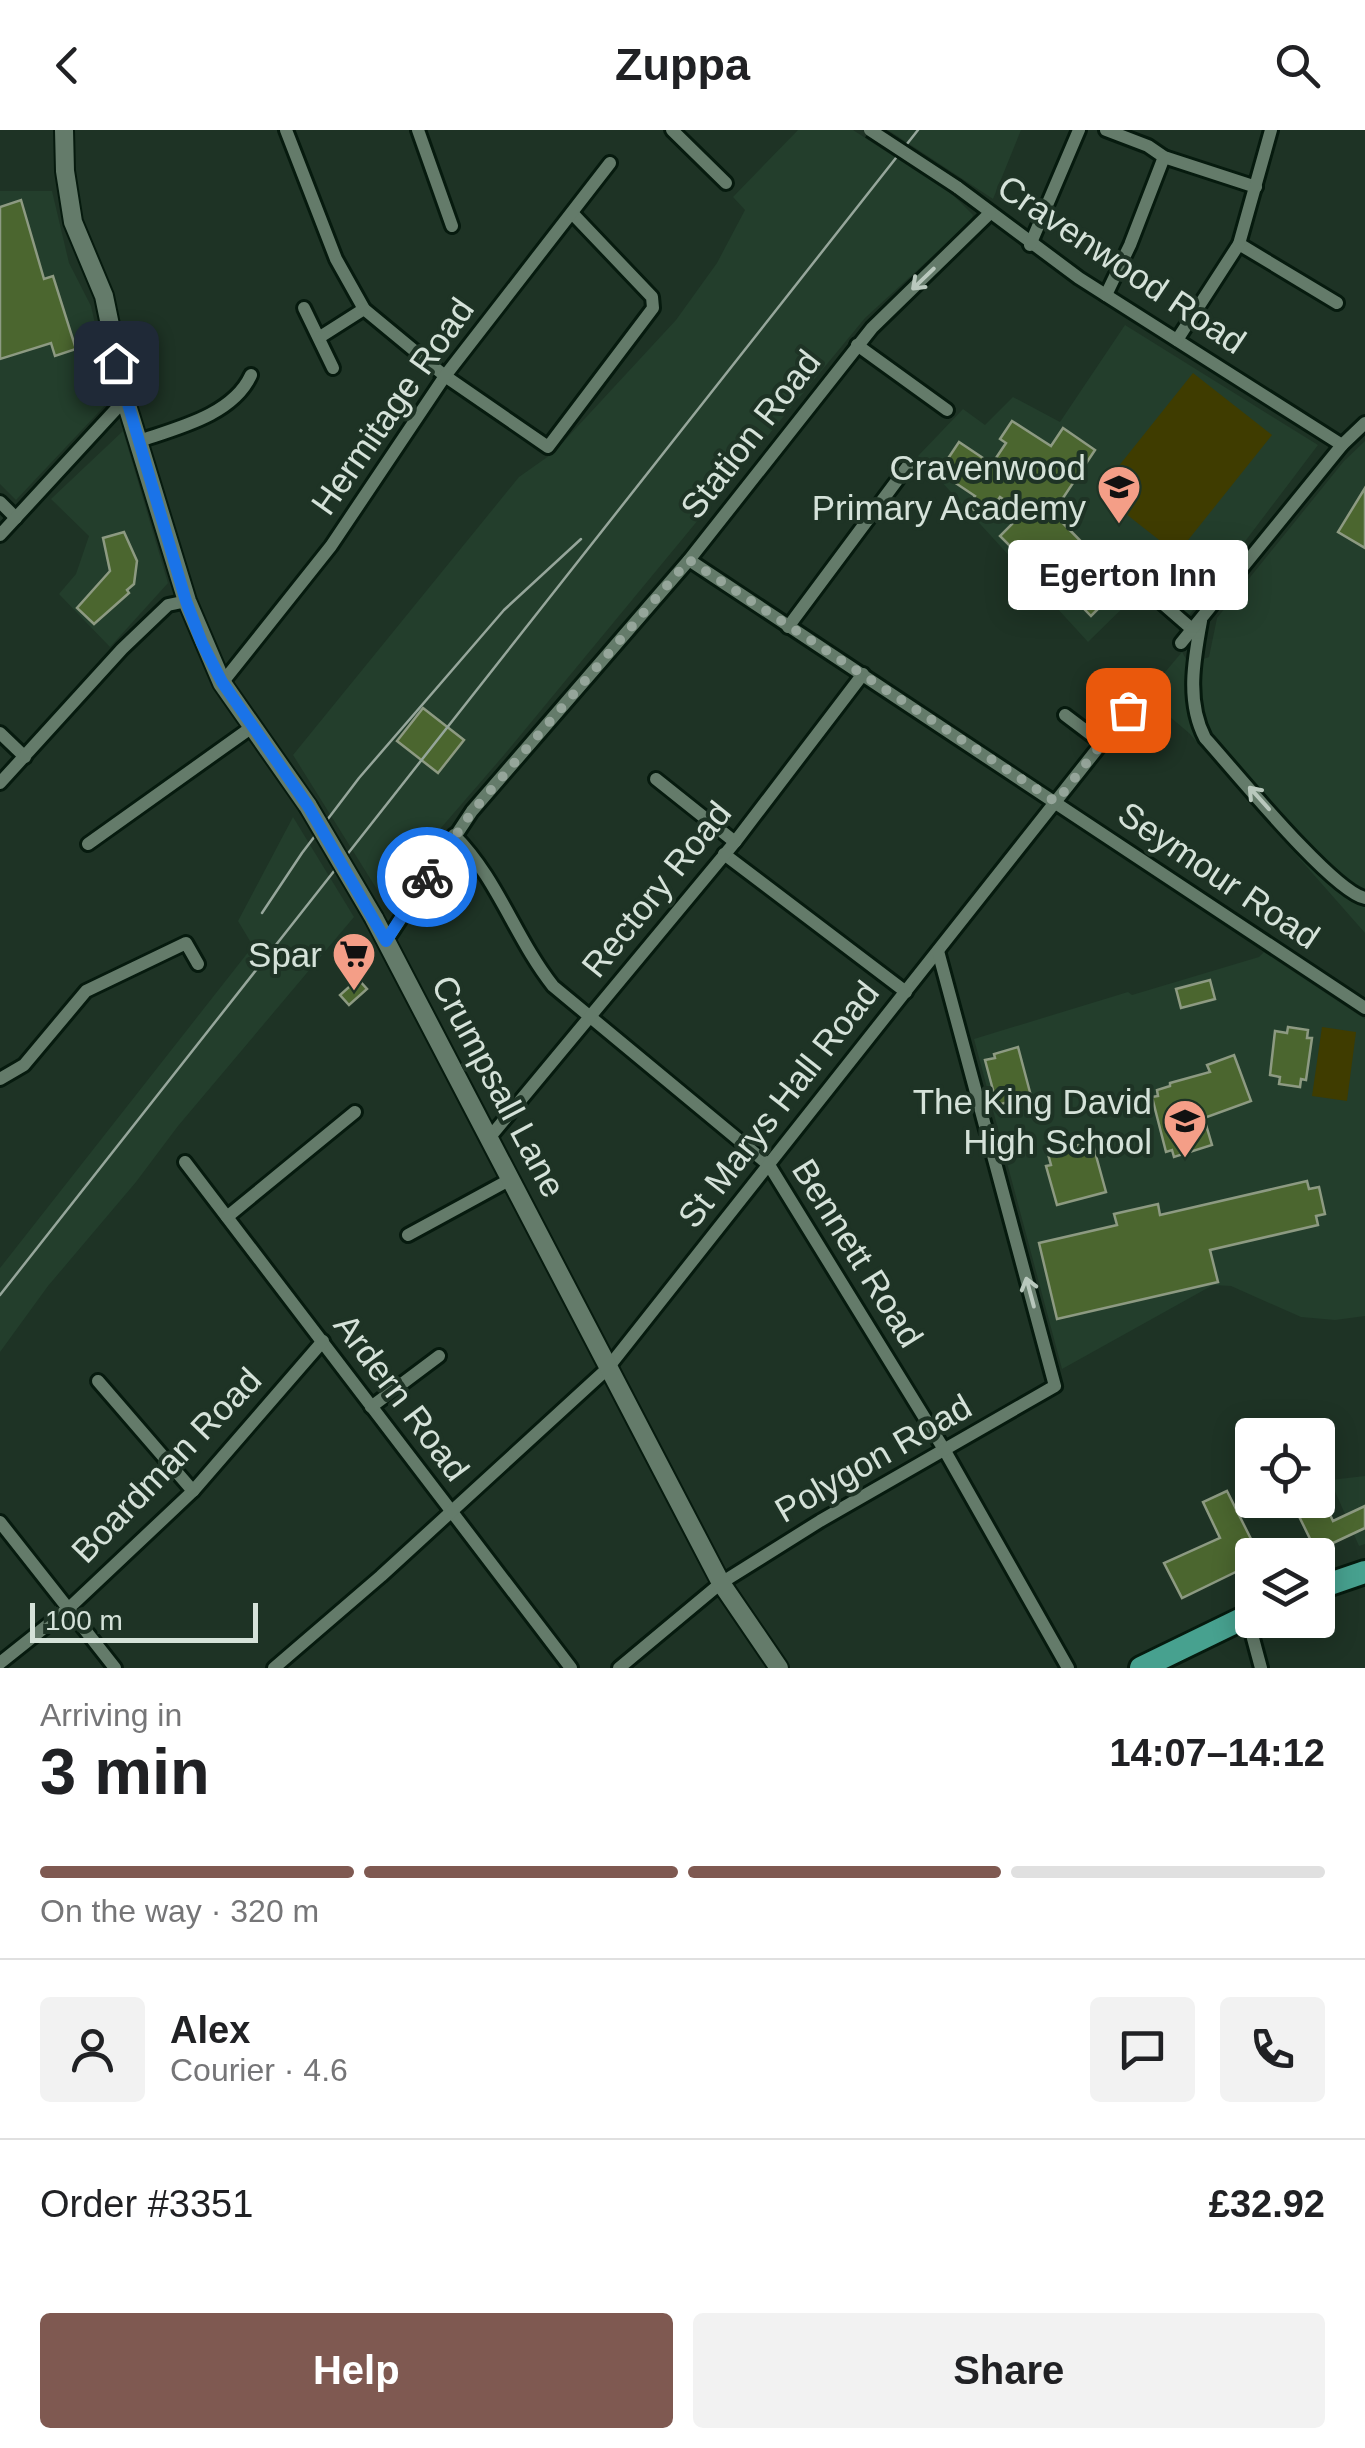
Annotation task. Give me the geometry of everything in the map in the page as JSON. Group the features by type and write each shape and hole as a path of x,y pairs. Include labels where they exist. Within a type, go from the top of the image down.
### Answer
{"highway":[{"path":"1335,1582 1365,1572"},
{"path":"1141,1668 1235,1622"}],"street":[{"name":"Crumpsall Lane","path":"64,130 73,222 104,296 126,402 186,601 222,682 308,806 374,918 721,1583 779,1668"},
{"path":"286,130 336,259 364,309 445,376 548,447 654,308 652,297 572,213"},
{"path":"418,130 452,226"},
{"path":"672,130 726,183"},
{"name":"Cravenwood Road","path":"870,130 956,187 1030,245 1342,445"},
{"path":"1030,245 1079,130"},
{"path":"1106,130 1148,146 1164,158 1256,187"},
{"path":"1177,340 1239,244 1271,130"},
{"path":"1106,295 1164,158"},
{"name":"Hermitage Road","path":"222,682 331,546 445,376 610,163"},
{"name":"Station Road","path":"386,941 454,835 524,749 689,560 858,346 990,212"},
{"path":"1239,244 1337,304"},
{"path":"304,308 333,368"},
{"path":"320,338 364,309"},
{"path":"858,346 947,410"},
{"path":"139,441 208,414 244,388 252,375"},
{"path":"0,535 126,402"},
{"path":"1182,643 1342,445 1365,424"},
{"path":"788,626 907,467"},
{"path":"0,502 16,518"},
{"name":"Seymour Road","path":"689,560 1365,1008"},
{"path":"0,782 122,649 168,605 186,601"},
{"path":"1162,603 1197,625"},
{"path":"1197,625 1192,698 1205,738 1324,870 1343,888 1365,898"},
{"name":"Rectory Road","path":"490,1137 734,842 863,674"},
{"name":"St Marys Hall Road","path":"274,1668 381,1576 607,1368 1128,710"},
{"path":"1066,715 1102,743"},
{"path":"88,844 252,727"},
{"path":"0,733 25,756"},
{"path":"656,779 734,842"},
{"name":"Bennett Road","path":"454,835 505,901 534,961 553,986 768,1165 945,1451 1068,1668"},
{"path":"724,854 906,992"},
{"path":"0,1078 24,1064 86,991 186,942 198,964"},
{"name":"Polygon Road","path":"619,1668 721,1583 820,1521 1055,1386 938,951"},
{"path":"227,1217 356,1112"},
{"name":"Ardern Road","path":"185,1162 572,1668"},
{"path":"408,1235 511,1179"},
{"name":"Boardman Road","path":"0,1664 69,1608 192,1490 323,1342"},
{"path":"371,1408 439,1356"},
{"path":"98,1380 192,1490"},
{"path":"0,1522 115,1668"},
{"path":"1255,1638 1261,1668"}],"shaded area":[{"path":"798,130 853,130 952,194 973,215 971,221 865,318 415,858 401,889 388,901 383,899 293,755 519,477 553,453 676,320 717,263 745,210 733,197"},
{"path":"888,130 1021,130 993,199"},
{"path":"0,191 52,191 69,263 91,306 112,398 16,500 0,484"},
{"name":"Cravenwood Primary Academy","path":"1125,325 1318,445 1181,626 1138,593 1088,642 918,456 963,409 985,425 1013,397 1060,422"},
{"path":"1193,373 1272,435 1177,554 1098,492"},
{"path":"123,431 168,583 110,647 59,594 76,574 89,536 51,499"},
{"path":"1365,441 1365,933 1189,733 1145,696 1182,652 1189,664 1209,657 1217,618 1344,461"},
{"path":"293,817 354,917 178,1126 48,1286 0,1352 0,1268 253,946 238,921"},
{"name":"The King David High School","path":"1264,952 1365,1019 1365,1316 1335,1320 1301,1317 1231,1286 1213,1285 1062,1369 974,1039 1259,957"},
{"path":"1322,1027 1356,1032 1347,1101 1312,1096"},
{"path":"1365,1476 1365,1544 1359,1546 1335,1491 1335,1479"}],"building":[{"path":"21,200 44,279 53,276 76,349 55,356 51,343 0,359 0,207"},
{"path":"1012,421 1051,446 1063,428 1095,450 1053,513 1123,584 1091,616 1045,569 1039,575 1000,536 1023,513 1000,497 986,518 968,506 975,496 939,472 959,442 992,464 1006,443 1000,439"},
{"path":"1365,488 1365,548 1338,532"},
{"path":"124,532 137,561 134,584 94,624 77,608 110,571 103,538"},
{"path":"423,708 464,740 438,773 397,741"},
{"name":"Spar","path":"358,979 367,989 349,1005 340,995"},
{"path":"1210,980 1215,999 1181,1008 1176,989"},
{"path":"1288,1027 1308,1030 1307,1038 1312,1038 1306,1080 1301,1079 1300,1087 1279,1084 1280,1077 1270,1075 1275,1031 1287,1033"},
{"path":"1018,1047 1031,1096 997,1105 985,1060"},
{"path":"1234,1055 1251,1101 1204,1118 1212,1145 1174,1157 1172,1150 1166,1152 1152,1097 1170,1083 1210,1072 1207,1065"},
{"path":"1092,1141 1106,1192 1057,1205 1046,1166 1051,1165 1048,1154"},
{"path":"1307,1181 1309,1189 1319,1187 1325,1214 1316,1216 1318,1225 1210,1250 1218,1282 1057,1319 1039,1243 1117,1225 1114,1214 1158,1204 1160,1215"},
{"path":"1227,1491 1235,1507 1235,1518 1240,1518 1250,1538 1235,1538 1235,1572 1182,1598 1164,1563 1220,1538 1203,1502"},
{"path":"1365,1506 1365,1528 1335,1542 1335,1538 1310,1538 1300,1518 1333,1521"}],"tram line":[{"path":"0,1295 918,130"},
{"path":"262,913 359,778 504,610 581,539"}],"way so far":[{"path":"427,877 454,835 524,749 689,560 1056,802 1128,710"}],"place":[{"name":"Cravenwood Primary Academy","path":"1119,525"},
{"name":"Egerton Inn","path":"1128,710"},
{"name":"Spar","path":"354,992"},
{"name":"The King David High School","path":"1185,1159"}],"route":[{"path":"116,363 202,643 222,682 308,806 386,941 427,877"}]}
